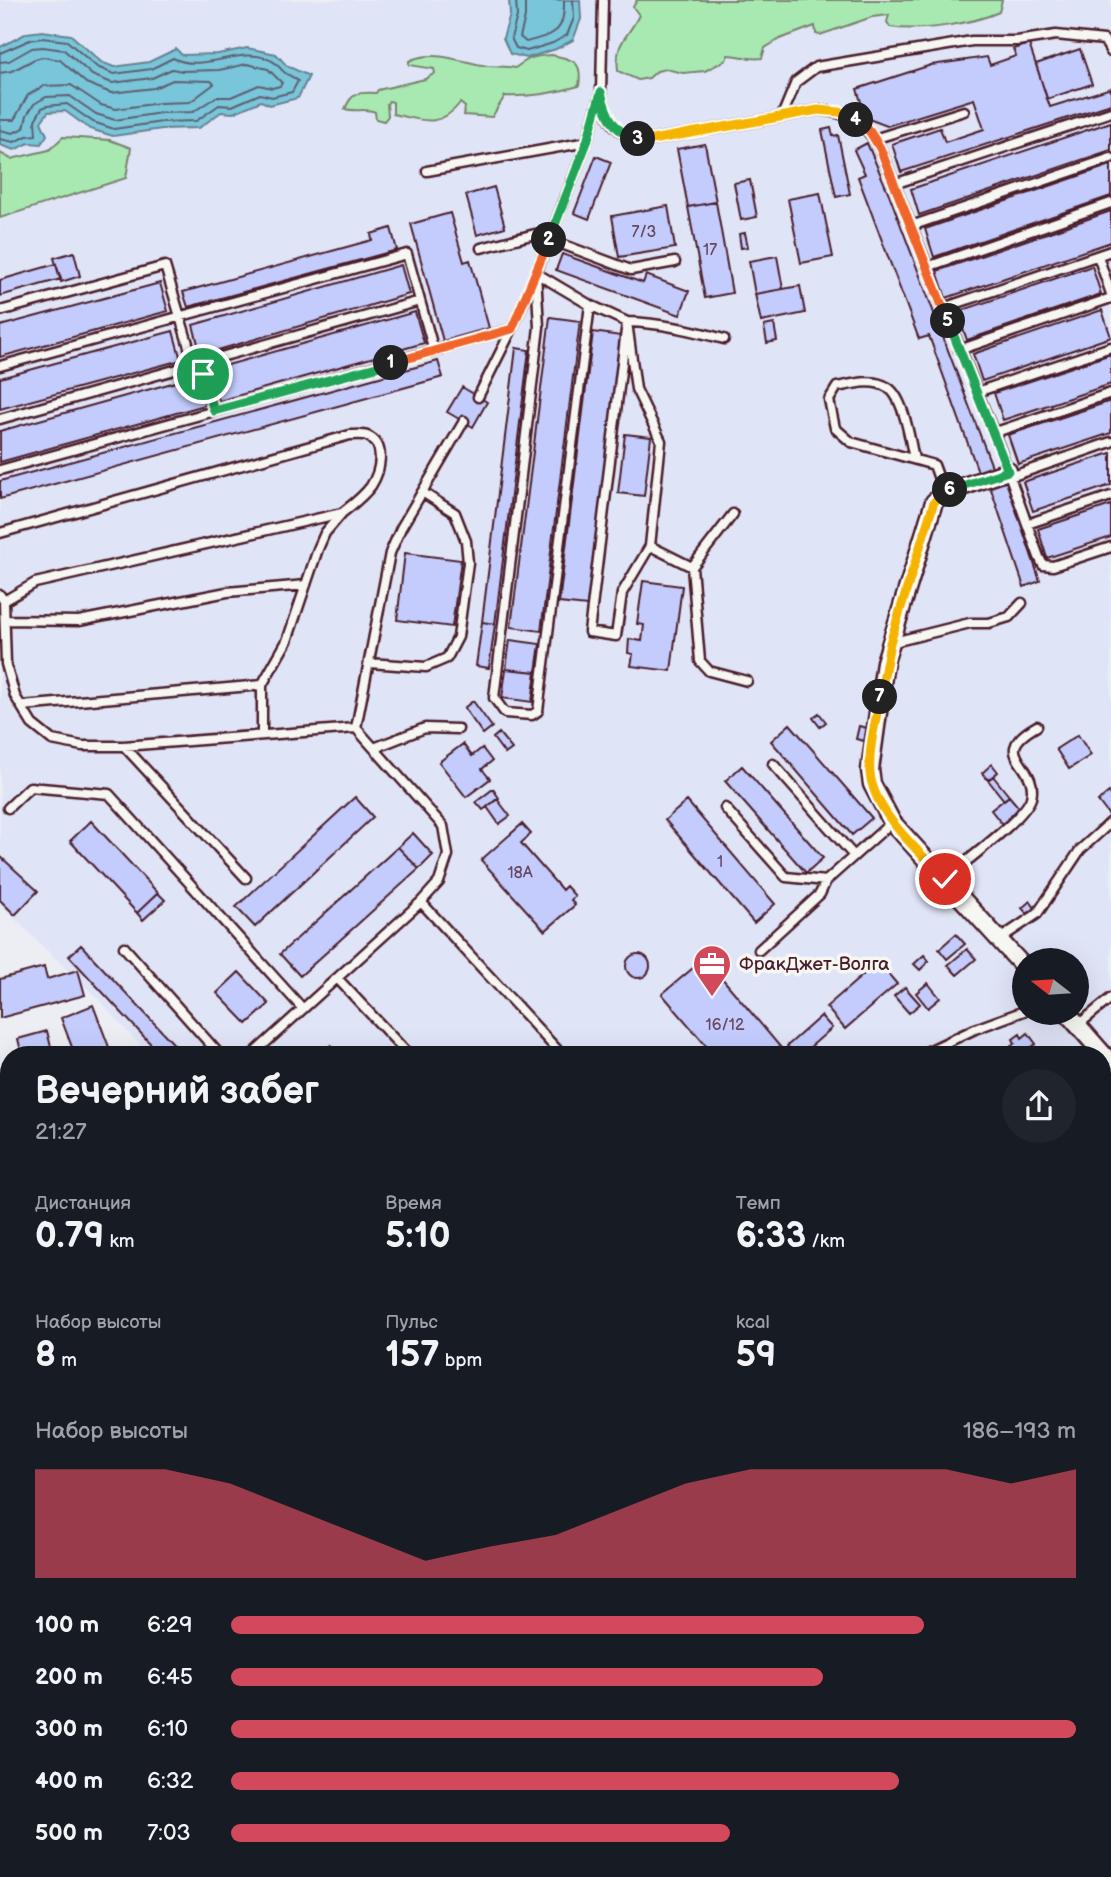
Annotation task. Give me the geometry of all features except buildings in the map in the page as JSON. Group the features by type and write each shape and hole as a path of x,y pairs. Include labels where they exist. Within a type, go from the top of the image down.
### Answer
{"street":[{"path":"1009,474 944,493 934,502 890,643 870,770 872,784 892,822 1012,955"},
{"path":"1078,1026 1096,1046"}],"lane":[{"path":"603,0 601,92 605,111 622,133 636,139 652,140 818,110 840,112 857,120 874,139 894,184 1043,565 1053,566 1111,547"},
{"path":"782,116 796,82 816,66 972,41 1017,41 1056,35 1107,40 1111,52"},
{"path":"478,397 536,273 587,142 601,92"},
{"path":"874,139 964,111"},
{"path":"894,184 1111,112"},
{"path":"428,171 587,142"},
{"path":"911,226 1111,158"},
{"path":"927,267 1111,203"},
{"path":"481,248 535,234 631,270 675,262"},
{"path":"943,308 1111,251"},
{"path":"0,366 407,254 434,351"},
{"path":"959,350 1111,296 1098,256"},
{"path":"0,311 165,266 192,357 203,374 214,411"},
{"path":"536,273 539,327 494,698 505,713 532,715 538,711 590,305"},
{"path":"536,273 590,305 627,322 685,328 723,339"},
{"path":"0,419 420,301"},
{"path":"627,322 636,390 662,441 650,546 622,593 616,636 589,632 627,322"},
{"path":"0,470 512,329"},
{"path":"976,392 1111,346"},
{"path":"914,459 906,423 895,394 886,386 862,382 837,387 829,400 835,428 851,442 934,465 944,493"},
{"path":"993,433 1111,393"},
{"path":"356,728 390,553 401,528 464,421"},
{"path":"0,533 350,435 366,435 376,442 381,453 378,472 371,486 342,513 321,541 287,641 262,685 262,736"},
{"path":"1009,474 1111,442"},
{"path":"369,663 426,667 447,658 458,637 468,563 466,541 455,513 422,492"},
{"path":"1027,524 1111,496"},
{"path":"342,513 35,583 2,598 6,664 16,696 32,724 52,740 82,746 124,746 356,728"},
{"path":"733,514 692,567 700,662 709,671 747,681"},
{"path":"650,546 692,567"},
{"path":"5,620 79,621 227,592 306,585"},
{"path":"890,643 970,623 1009,617 1022,603"},
{"path":"22,706 262,685"},
{"path":"945,879 1025,811 1032,791 1030,780 1014,749 1021,735 1037,726"},
{"path":"262,1046 421,902 439,883 448,855 443,827 356,728"},
{"path":"374,748 425,728 458,729"},
{"path":"124,746 246,878"},
{"path":"773,764 854,856"},
{"path":"8,808 30,787 108,794 303,1009"},
{"path":"725,808 786,877 826,881"},
{"path":"759,950 820,894 826,881 892,822"},
{"path":"998,940 1037,914 1080,850 1111,822"},
{"path":"421,902 554,1046"},
{"path":"124,947 212,1046"},
{"path":"337,978 401,1046"},
{"path":"1089,1010 1111,998"},
{"path":"939,1046 1012,1015"}],"shaded area":[{"path":"0,0 1111,0 1111,1046 141,1046 99,1000 0,905"}],"green space":[{"path":"637,0 1002,0 999,12 945,26 890,27 887,22 889,15 872,17 820,35 816,34 815,26 780,39 765,48 762,58 728,55 726,60 705,71 683,73 666,69 657,71 649,78 638,80 618,71 620,46 639,15 633,7"},
{"path":"552,55 566,58 578,66 579,86 542,94 505,96 492,117 464,115 465,107 460,103 445,117 430,120 393,114 393,102 389,101 388,116 384,121 376,119 375,112 372,111 345,109 356,94 376,93 378,90 425,79 435,73 434,69 409,65 409,61 418,58 438,56 487,66 515,68 531,58"},
{"path":"63,137 110,140 131,148 126,178 0,218 0,153 11,159 49,150"}],"water":[{"path":"509,0 580,0 581,19 573,40 556,49 527,58 510,54 503,38 510,15"},
{"path":"42,31 71,35 101,62 114,67 149,62 176,49 182,55 218,54 247,48 276,54 287,66 309,76 298,98 270,105 261,101 233,113 221,112 199,128 162,129 113,136 90,129 65,111 48,112 41,122 47,135 41,144 29,143 14,150 0,145 0,47 27,33"}],"place":[{"name":"ФракДжет-Волга","path":"712,998"}],"route":[{"path":"203,374 214,411 512,329 587,142 601,92 605,111 611,122 622,133 636,139 652,140 818,110 840,112 857,120 870,132 880,148 1008,471 944,493 934,502 886,662 870,770 872,784 892,822 945,879"}]}
